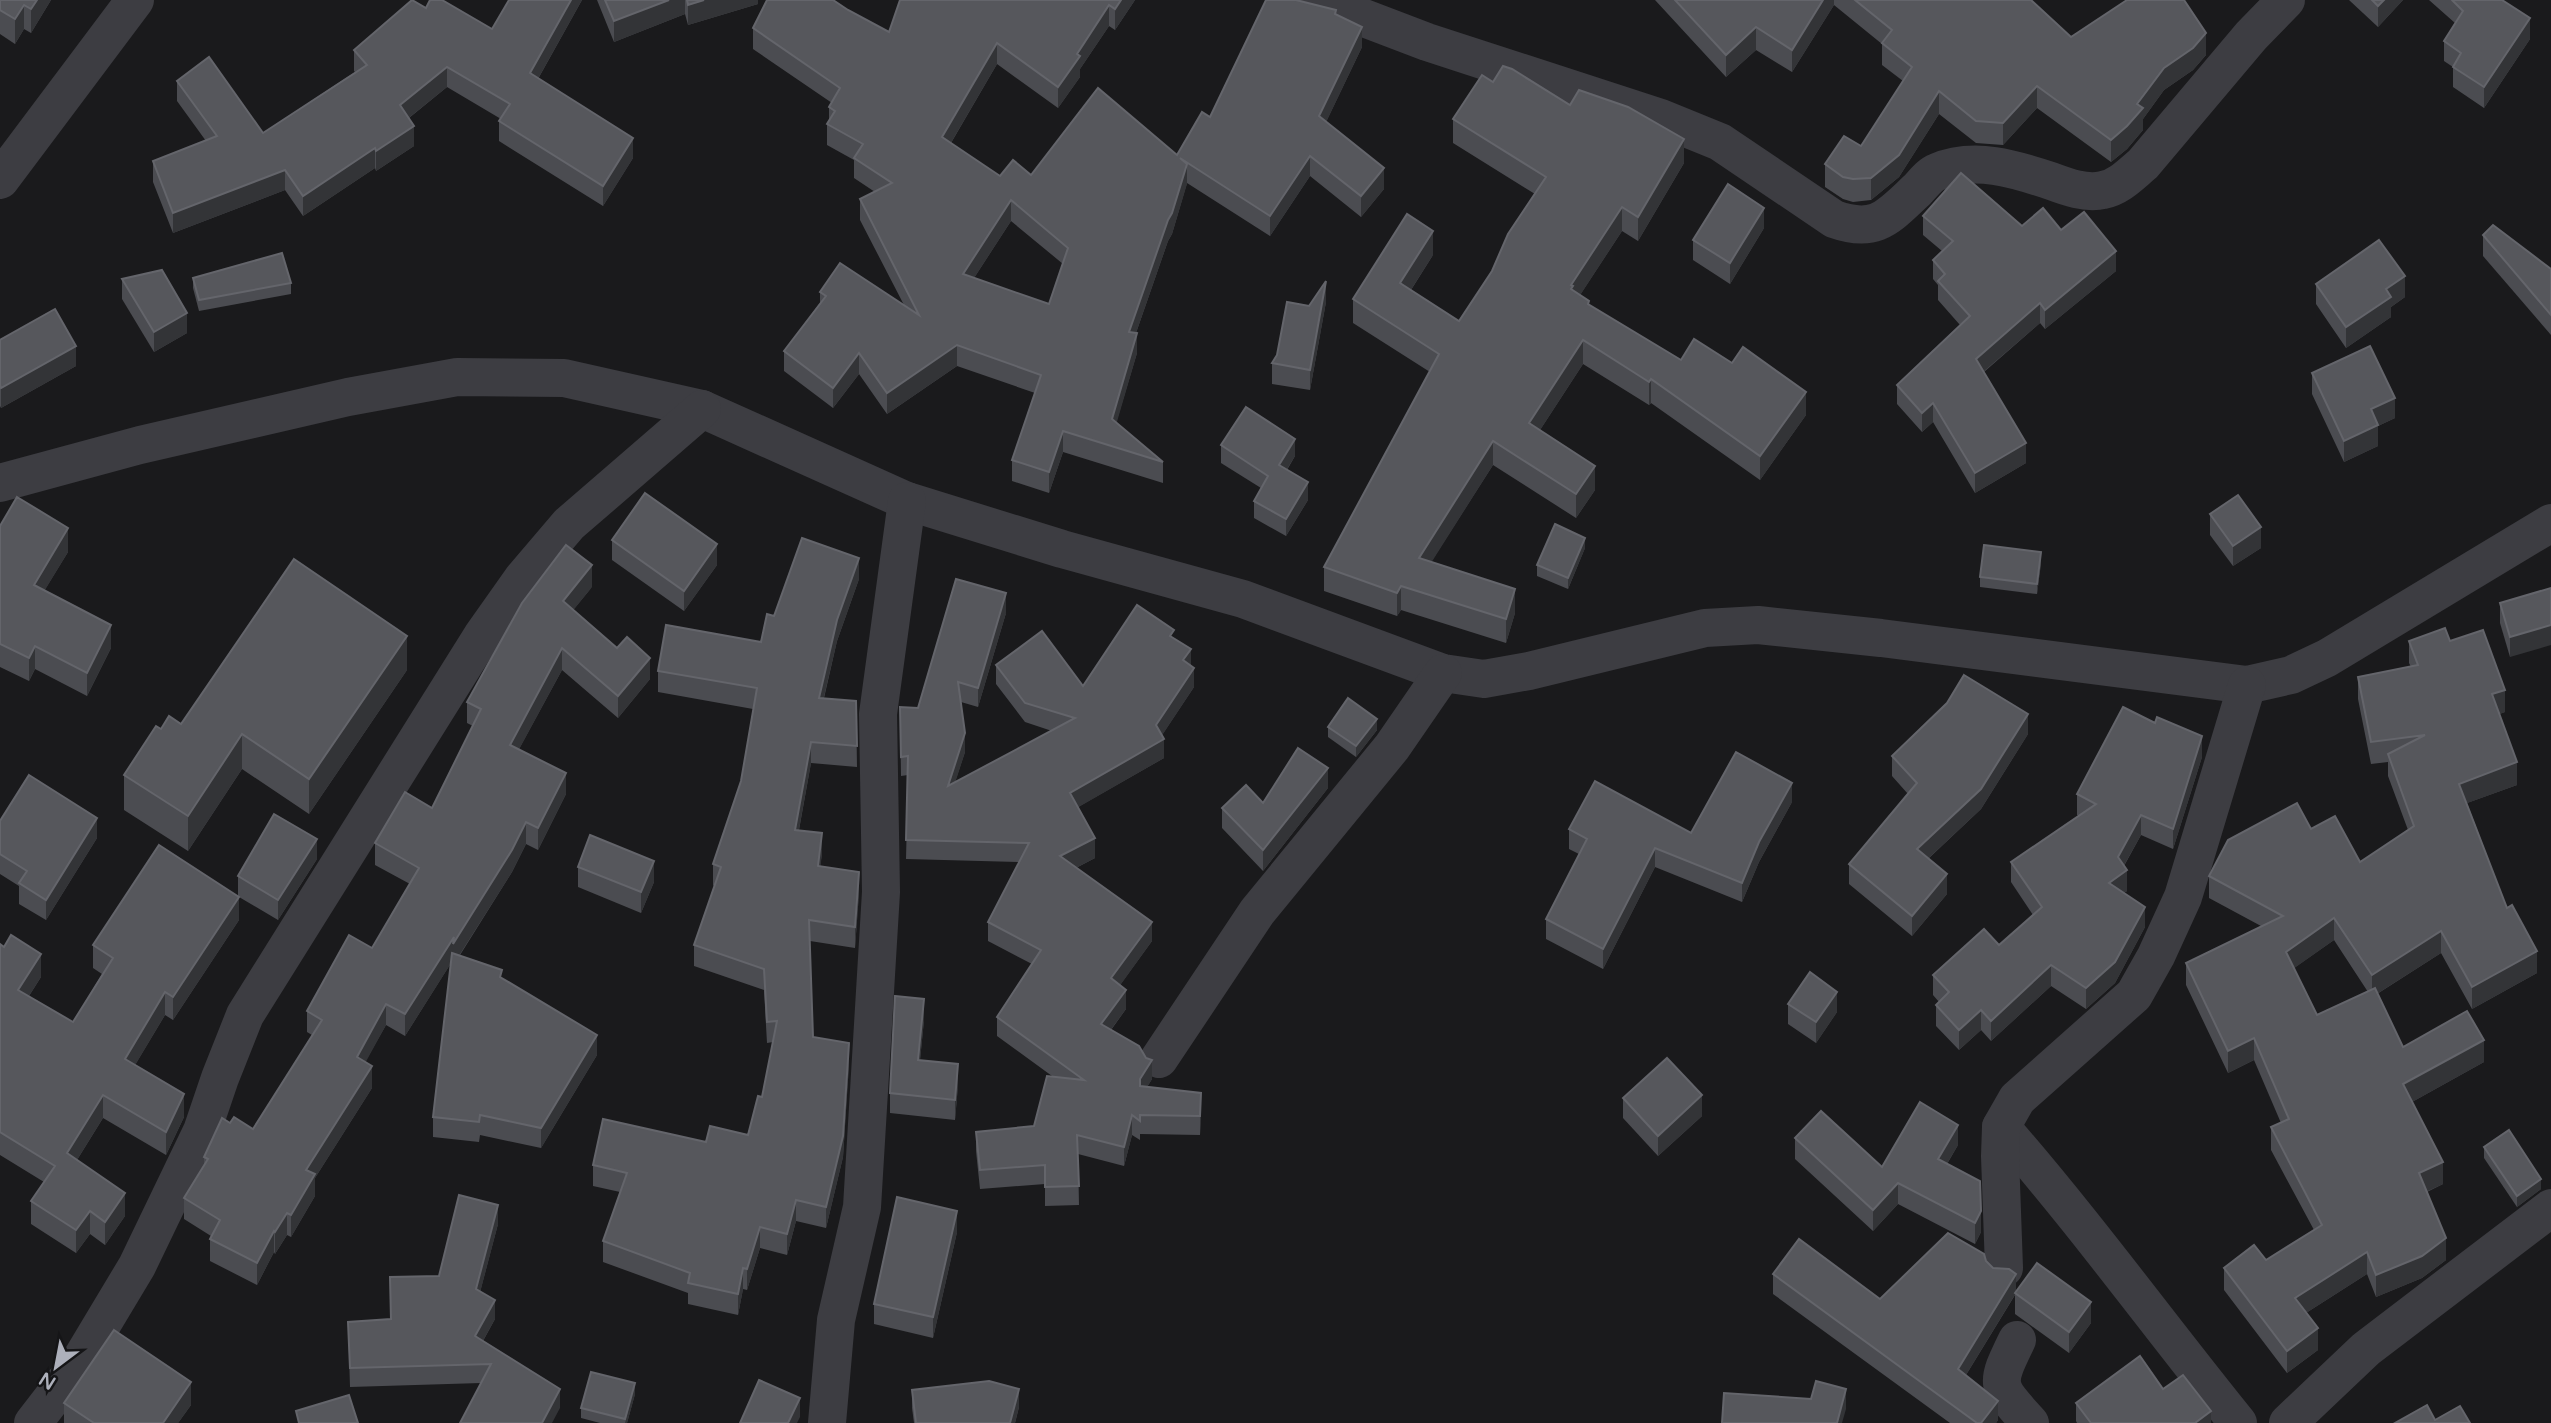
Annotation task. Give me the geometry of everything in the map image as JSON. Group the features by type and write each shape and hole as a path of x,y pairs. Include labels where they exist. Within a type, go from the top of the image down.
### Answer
{"street":[{"path":"0,180 135,0"},
{"path":"1303,0 1349,5 1427,42 1635,109 1708,137 1720,142 1834,219 1852,225 1871,225 1893,213 1934,173 1961,165 2007,166 2075,189 2103,190 2124,181 2143,164 2251,36 2286,0"},
{"path":"0,483 140,445 348,397 457,377 564,378 702,409 907,501 1062,549 1243,599 1443,673 1484,679 1529,671 1705,628 1758,625 2247,685 2291,675 2327,658 2551,523"},
{"path":"33,1423 77,1366 137,1266 202,1131 220,1078 251,1005 482,636 523,578 569,524 702,409"},
{"path":"827,1423 836,1320 862,1207 881,892 878,714 907,501"},
{"path":"1159,1059 1256,912 1392,747 1443,673"},
{"path":"2004,1268 2001,1126 2017,1099 2134,995 2156,956 2182,897 2247,685"},
{"path":"2001,1126 2057,1191 2158,1324 2238,1423"},
{"path":"2288,1423 2366,1349 2550,1211"},
{"path":"2017,1339 2003,1369 2001,1384 2006,1396 2030,1423"}],"building":[{"path":"0,0 37,0 31,9 24,5 15,19 0,10"},
{"path":"412,0 426,8 430,0 442,0 492,29 509,0 571,0 530,73 633,138 603,186 499,121 510,104 447,67 400,105 414,126 376,151 375,148 303,196 285,170 173,213 153,161 217,136 177,81 209,57 263,133 367,65 354,50"},
{"path":"605,0 669,0 614,21"},
{"path":"687,0 704,0 688,5"},
{"path":"767,0 833,0 889,32 900,0 1121,0 1115,9 1109,5 1077,54 1080,56 1058,87 997,43 942,137 1000,176 1013,160 1031,175 1098,88 1177,155 1202,112 1210,117 1266,0 1296,0 1336,10 1335,14 1362,27 1319,116 1384,168 1361,196 1310,156 1270,216 1180,158 1187,164 1129,332 1137,333 1112,419 1163,462 1063,431 1049,472 1012,460 1041,375 957,345 887,393 859,353 833,388 784,351 826,296 820,292 840,263 919,315 860,199 892,183 854,158 863,144 827,124 835,111 829,107 840,88 753,28","holes":["1011,200 1068,248 1049,304 963,274"]},
{"path":"1675,0 1823,0 1792,50 1756,27 1726,55"},
{"path":"1855,0 2031,0 2071,37 2127,0 2184,0 2206,33 2193,48 2164,68 2137,104 2143,108 2111,140 2037,86 2003,123 1976,121 1939,91 1899,155 1871,178 1853,179 1843,177 1825,164 1844,136 1861,146 1912,67 1882,43 1892,30"},
{"path":"2372,0 2384,0 2378,6"},
{"path":"2452,0 2502,0 2530,18 2484,87 2453,67 2461,53 2444,41 2463,11"},
{"path":"1503,66 1570,105 1579,90 1628,107 1684,139 1638,217 1622,207 1571,285 1571,289 1589,301 1588,304 1681,360 1694,339 1732,363 1743,347 1806,392 1760,456 1651,379 1649,382 1583,340 1529,423 1595,466 1576,494 1493,441 1419,558 1515,589 1506,619 1401,586 1397,593 1324,567 1439,354 1353,299 1407,214 1433,231 1400,283 1459,321 1492,271 1508,234 1546,177 1453,119 1482,75 1493,82"},
{"path":"1961,173 2022,226 2043,208 2061,230 2084,212 2116,251 2045,310 2040,303 1976,359 2026,443 1975,473 1933,403 1922,413 1897,385 1970,316 1938,281 1945,274 1933,260 1953,241 1923,216"},
{"path":"1728,184 1764,208 1730,263 1693,240"},
{"path":"2493,225 2551,269 2551,315 2483,235"},
{"path":"2379,240 2405,276 2386,289 2391,297 2346,327 2316,284"},
{"path":"282,253 291,283 199,300 193,278"},
{"path":"162,270 187,313 154,332 122,279"},
{"path":"1326,281 1310,370 1272,363 1277,355 1287,302 1309,306"},
{"path":"55,309 76,346 1,388 0,340"},
{"path":"2370,346 2395,398 2371,409 2378,425 2344,441 2312,373"},
{"path":"1246,407 1295,439 1279,465 1308,482 1286,519 1254,501 1268,476 1221,445"},
{"path":"645,493 717,544 684,591 612,540"},
{"path":"2238,495 2261,527 2233,546 2210,514"},
{"path":"17,497 68,528 34,585 111,625 87,673 35,646 29,658 0,644 0,526"},
{"path":"1555,524 1585,538 1568,578 1537,565"},
{"path":"802,538 859,558 837,620 819,698 856,701 857,746 811,742 795,830 822,833 818,866 859,872 855,927 809,920 813,1037 849,1043 843,1136 826,1207 796,1200 787,1234 760,1227 747,1269 743,1268 738,1294 688,1283 690,1273 603,1241 627,1173 593,1165 603,1119 706,1142 710,1126 748,1135 758,1096 762,1097 777,1021 767,1022 764,969 694,945 721,867 713,864 741,781 757,688 658,671 666,625 761,642 767,614 774,616"},
{"path":"566,545 592,565 563,601 617,648 627,637 650,658 618,696 562,648 510,745 566,773 538,828 526,822 512,850 453,944 454,937 405,1014 386,1004 357,1057 372,1066 306,1170 315,1174 291,1215 287,1213 274,1231 257,1263 210,1239 220,1220 184,1198 208,1159 204,1157 222,1118 230,1123 234,1117 253,1129 322,1020 307,1011 349,935 372,948 419,868 375,843 405,792 432,808 481,709 467,702 522,603"},
{"path":"1984,545 2041,552 2037,584 1980,577"},
{"path":"294,559 407,636 309,779 242,734 188,816 124,775 156,726 161,729 169,716 181,724"},
{"path":"956,579 1006,593 978,688 958,682 965,733 948,786 1075,718 1025,703 996,665 1042,631 1083,686 1137,605 1174,630 1170,636 1191,649 1183,660 1194,668 1156,725 1164,739 1070,793 1095,838 1060,856 1152,922 1111,978 1126,990 1101,1024 1139,1046 1146,1058 1152,1060 1140,1079 1140,1086 1201,1093 1200,1116 1140,1115 1140,1121 1132,1115 1124,1147 1077,1135 1079,1186 1045,1187 1045,1165 980,1170 976,1132 1034,1126 1047,1076 1084,1080 997,1017 1041,950 988,922 1029,843 906,840 908,756 901,757 900,707 918,708"},
{"path":"2551,588 2551,625 2510,637 2500,603"},
{"path":"2445,628 2450,641 2483,630 2505,690 2492,694 2517,762 2459,784 2507,908 2512,905 2537,951 2472,987 2441,931 2372,975 2334,918 2286,952 2317,1015 2375,988 2403,1047 2467,1011 2484,1040 2403,1084 2443,1162 2419,1173 2446,1238 2422,1256 2376,1275 2367,1252 2295,1298 2318,1328 2287,1351 2224,1268 2254,1245 2266,1260 2322,1225 2271,1127 2289,1119 2254,1038 2228,1051 2186,963 2283,916 2209,876 2228,840 2297,803 2311,829 2335,816 2360,862 2414,826 2388,754 2425,735 2371,742 2358,677 2418,665 2409,641"},
{"path":"1964,675 2028,714 1981,789 1917,849 1947,874 1912,916 1849,864 1917,783 1892,756 1947,703"},
{"path":"1348,698 1377,719 1356,746 1328,727"},
{"path":"2123,707 2155,723 2157,717 2202,736 2173,829 2141,815 2118,857 2127,870 2109,883 2145,907 2115,962 2086,988 2051,965 1991,1021 1981,1010 1959,1030 1936,1005 1949,992 1933,975 1984,929 1999,945 2042,907 2011,862 2096,804 2077,794"},
{"path":"1298,748 1328,768 1263,850 1222,808 1246,785 1263,803"},
{"path":"1736,752 1792,783 1759,842 1742,883 1655,848 1603,949 1546,919 1587,839 1569,829 1595,781 1691,833"},
{"path":"29,775 97,818 46,900 19,883 27,871 0,854 0,821"},
{"path":"274,814 317,839 278,900 238,876"},
{"path":"590,835 654,861 641,892 578,867"},
{"path":"159,845 239,897 173,997 165,992 125,1059 184,1094 166,1132 103,1095 67,1153 125,1193 105,1222 90,1211 76,1230 31,1201 55,1166 0,1132 0,944 4,947 11,935 41,954 18,990 73,1022 113,958 93,945"},
{"path":"452,953 502,970 500,977 597,1035 541,1128 480,1115 479,1122 433,1117"},
{"path":"1810,972 1837,992 1816,1022 1788,1004"},
{"path":"895,996 924,999 918,1060 958,1064 955,1100 890,1093"},
{"path":"1667,1058 1702,1095 1658,1136 1623,1098"},
{"path":"1920,1102 1958,1125 1938,1159 1980,1181 1981,1211 1975,1223 1898,1183 1873,1210 1795,1138 1821,1111 1882,1167"},
{"path":"2509,1130 2541,1179 2517,1196 2484,1147"},
{"path":"459,1195 498,1205 476,1289 495,1300 475,1336 560,1389 542,1423 460,1423 491,1364 350,1368 348,1322 391,1319 390,1277 439,1276"},
{"path":"897,1197 957,1211 933,1317 874,1304"},
{"path":"1948,1233 1984,1254 1986,1261 1993,1268 2009,1269 2016,1274 1958,1369 1998,1401 1981,1423 1977,1423 1773,1274 1799,1239 1880,1299"},
{"path":"2037,1263 2091,1302 2069,1332 2015,1293"},
{"path":"114,1330 191,1382 163,1423 94,1423 64,1403"},
{"path":"2140,1356 2163,1389 2183,1375 2211,1411 2195,1423 2091,1423 2076,1403"},
{"path":"591,1372 635,1383 625,1419 581,1408"},
{"path":"759,1380 800,1398 788,1423 740,1423"},
{"path":"989,1381 1019,1389 1010,1423 916,1423 912,1390"},
{"path":"1816,1381 1846,1389 1837,1423 1722,1423 1724,1393 1811,1399"},
{"path":"349,1395 358,1423 299,1423 296,1411"},
{"path":"2427,1405 2435,1420 2460,1406 2470,1423 2395,1423"}]}
